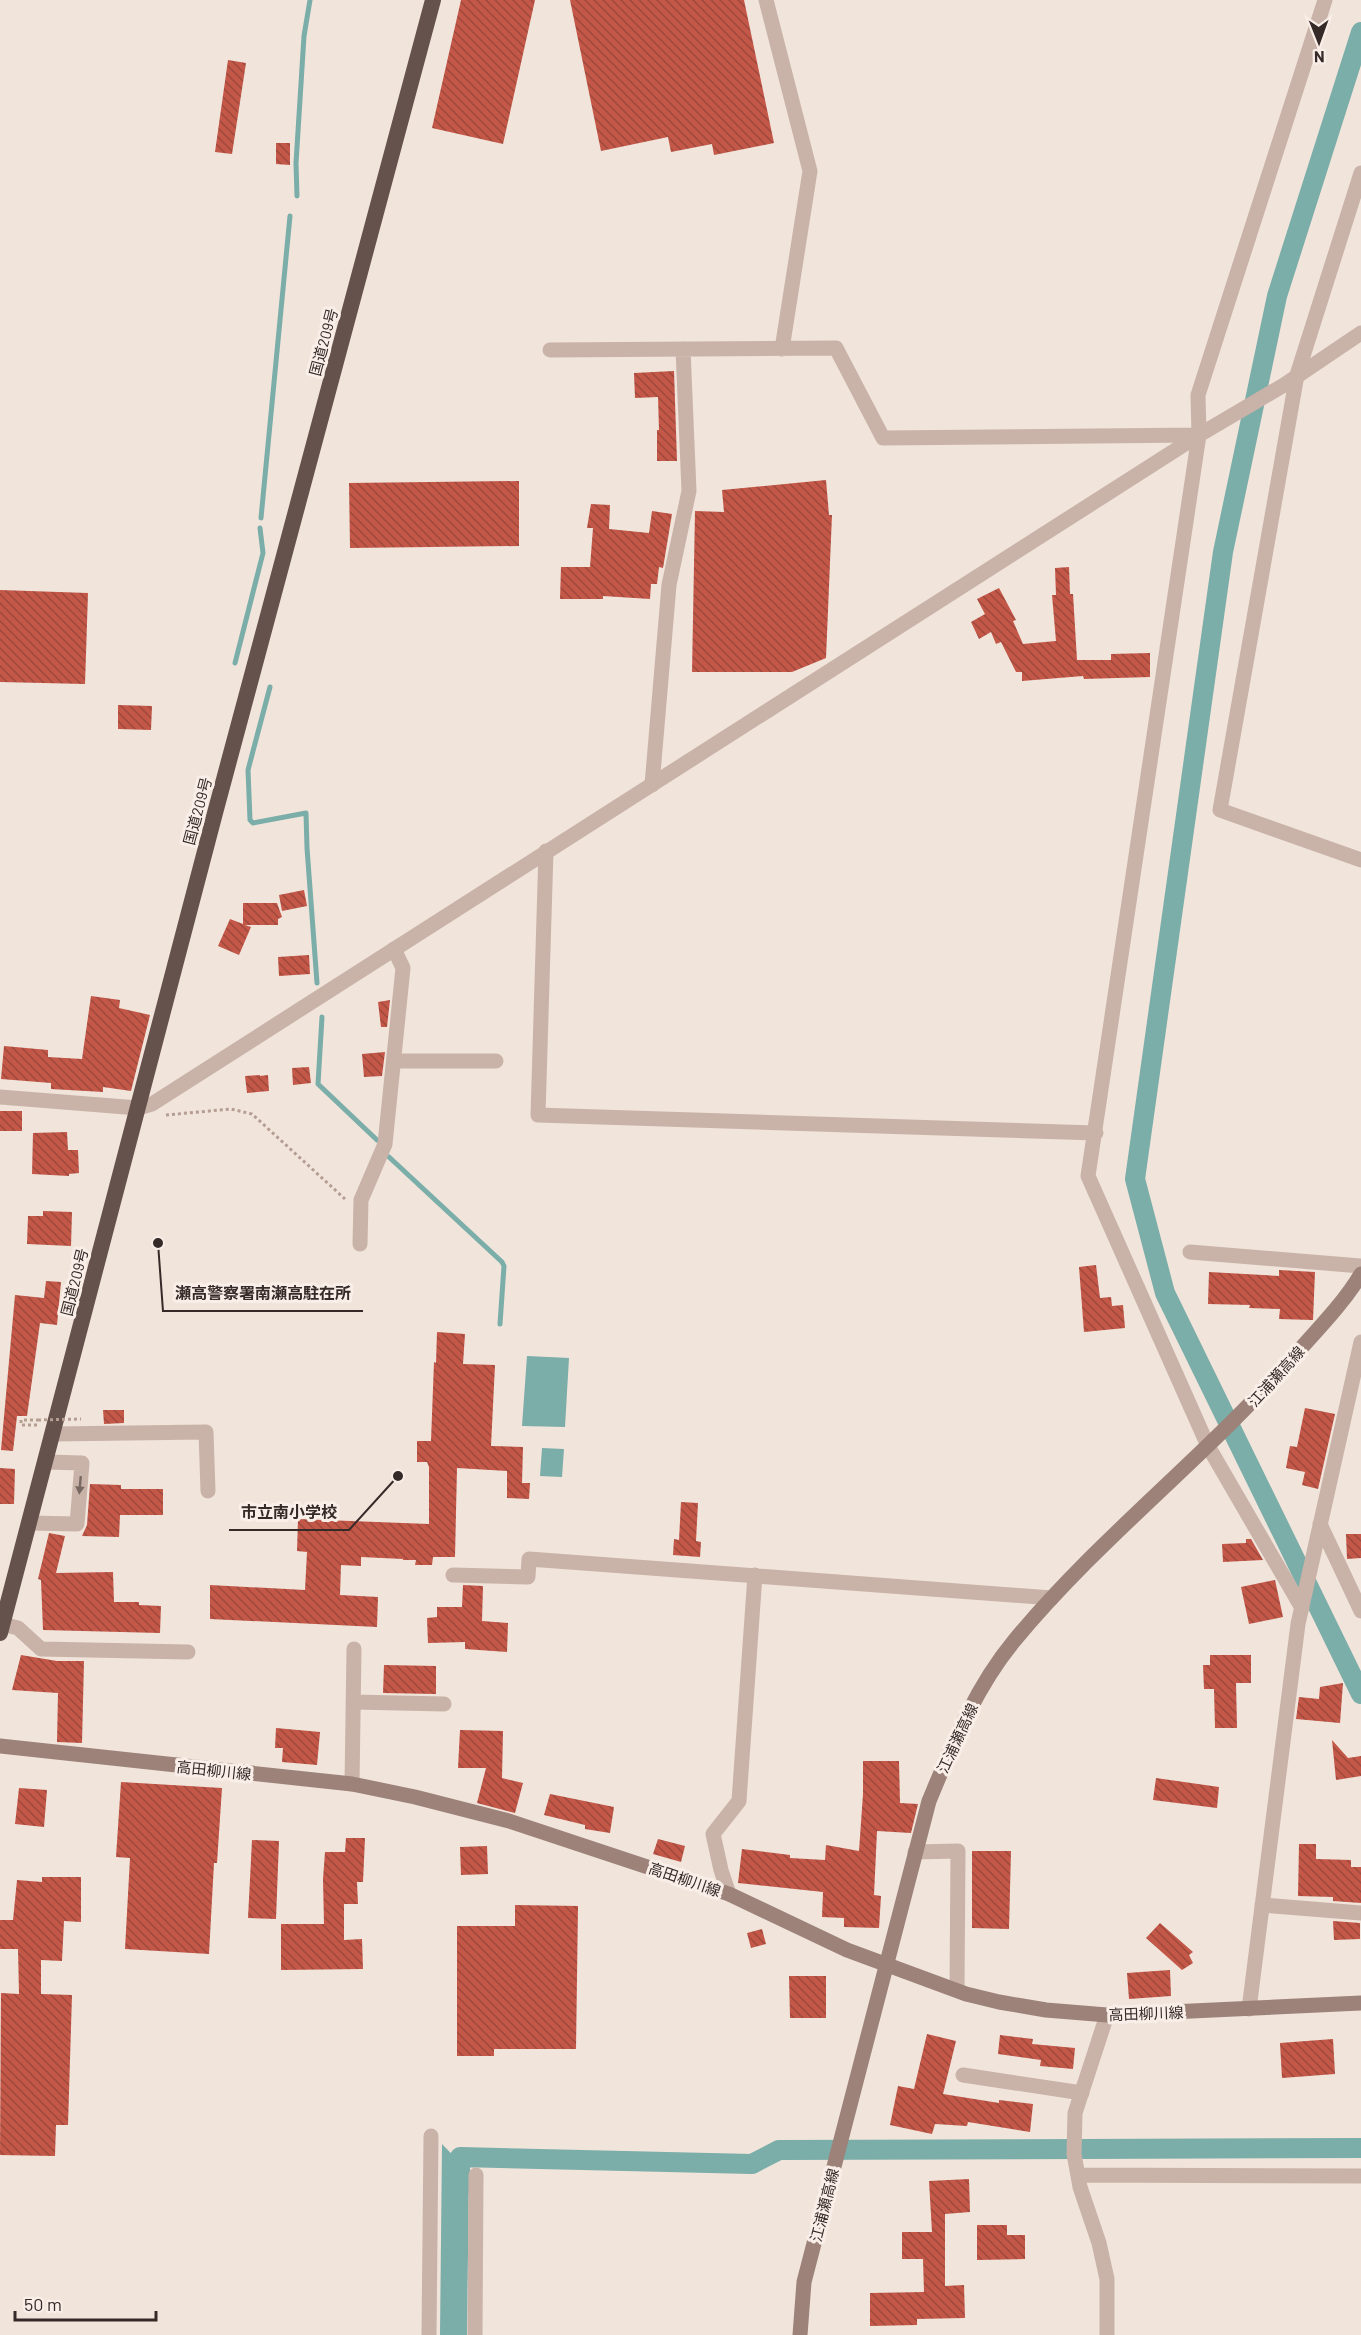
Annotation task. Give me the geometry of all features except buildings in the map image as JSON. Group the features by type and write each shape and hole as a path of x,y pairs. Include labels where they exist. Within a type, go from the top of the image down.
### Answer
{"highway":[{"name":"国道209号","path":"1,1629 433,0"}],"main road":[{"name":"江浦瀬高線","path":"800,2335 804,2282 885,1964 929,1801 959,1730 975,1700 1013,1642 1052,1598 1260,1394 1324,1322 1361,1274"},
{"name":"高田柳川線","path":"0,1746 352,1784 509,1821 729,1894 847,1950 957,1990 999,2002 1046,2010 1107,2015 1361,2003"}],"street":[{"path":"766,0 810,171 782,349"},
{"path":"1302,1608 1213,1441 1088,1176 1199,435 1198,395 1325,0"},
{"path":"1361,173 1297,375 1220,810 1361,860"},
{"path":"0,1097 138,1107 162,1099 1213,426 1284,385 1361,333"},
{"path":"550,350 836,348 884,438 1199,435"},
{"path":"652,785 669,585 689,491 683,349"},
{"path":"546,851 538,1115 1096,1133"},
{"path":"360,1244 362,1200 385,1144 403,968 394,949"},
{"path":"394,1061 496,1061"},
{"path":"1190,1252 1361,1266"},
{"path":"1249,2009 1298,1624 1320,1524 1356,1386 1361,1342"},
{"path":"53,1434 206,1432 208,1491"},
{"path":"29,1523 76,1524 82,1463 46,1462"},
{"path":"1320,1524 1360,1608"},
{"path":"453,1575 528,1577 529,1559 1052,1598"},
{"path":"729,1894 720,1870 713,1834 739,1801 755,1575"},
{"path":"1,1629 18,1628 41,1649 188,1652"},
{"path":"352,1784 354,1649"},
{"path":"353,1702 444,1704"},
{"path":"915,1852 958,1851 957,1990"},
{"path":"1262,1905 1361,1913"},
{"path":"1107,2015 1075,2113 1074,2154 1079,2181 1099,2243 1107,2278 1107,2335"},
{"path":"963,2075 1082,2093"},
{"path":"429,2335 431,2136"},
{"path":"475,2335 476,2175"},
{"path":"1079,2181 1361,2176"}],"path":[{"path":"165,1115 231,1109 252,1114 360,1212"},
{"path":"21,1422 38,1423 81,1419"}],"water":[{"path":"527,1356 569,1358 565,1427 522,1426"},
{"path":"542,1448 564,1449 562,1477 540,1476"},
{"path":"442,2144 469,2172 467,2335 440,2335"}],"waterway":[{"path":"297,196 296,163 304,36 310,0"},
{"path":"1361,32 1277,296 1223,552 1135,1179 1165,1293 1361,1694"},
{"path":"261,518 290,216"},
{"path":"235,663 263,553 260,528"},
{"path":"270,687 248,770 250,820 253,823 306,813 317,983"},
{"path":"322,1017 318,1084 377,1140"},
{"path":"389,1157 502,1262 504,1266 500,1324"},
{"path":"460,2188 460,2157 752,2164 779,2150 1361,2148"}],"place":[{"name":"瀬高警察署南瀬高駐在所","path":"158,1243"},
{"name":"市立南小学校","path":"398,1476"}]}
